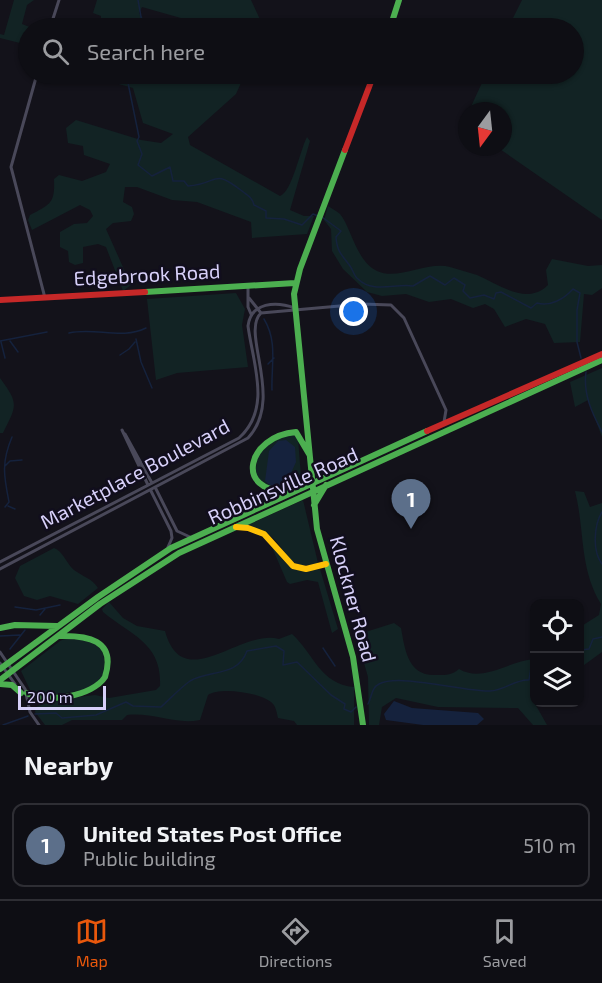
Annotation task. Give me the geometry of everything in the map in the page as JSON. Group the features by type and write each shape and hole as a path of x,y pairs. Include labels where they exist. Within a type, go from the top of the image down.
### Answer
{"main road":[{"path":"393,18 399,0"},
{"path":"312,482 295,308 296,280 370,84"},
{"path":"283,284 296,280"},
{"path":"283,284 288,286 294,294"},
{"name":"Edgebrook Road","path":"0,300 283,284"},
{"path":"442,429 462,416 602,354"},
{"name":"Robbinsville Road","path":"3,666 160,555 296,488 442,429 602,360"},
{"name":"Robbinsville Road","path":"0,682 58,636 158,564 442,429"},
{"path":"296,488 277,492 266,489 255,479 253,461 260,447 270,437 290,431 298,433 309,454"},
{"name":"Klockner Road","path":"312,482 314,505 326,564 353,657 363,725"},
{"path":"314,505 327,484"},
{"path":"230,528 248,527 259,530 273,541 286,561 299,569 326,564"},
{"path":"0,628 17,624 48,628 60,625"},
{"path":"0,682 39,698 86,692 97,687 105,678 108,660 101,644 84,635 58,636"}],"street":[{"path":"53,18 59,0"},
{"path":"34,84 12,166 45,298"},
{"name":"Marketplace Boulevard","path":"0,562 239,438 252,423 258,402 248,326 251,314 248,307 248,286"},
{"path":"249,298 261,313 288,312 295,308"},
{"path":"251,314 256,309 270,305 295,308 378,303 398,309 405,318 446,410 447,417 442,429"},
{"name":"Marketplace Boulevard","path":"0,569 243,442 257,427 263,412 264,392 254,324 261,313"},
{"path":"446,410 454,416 462,416"},
{"path":"160,555 170,543 172,535 122,430 177,531 184,537 198,536"},
{"path":"0,652 3,666 11,672 24,693"},
{"path":"3,666 11,672 24,693 31,715 39,725"}],"shaded area":[{"path":"14,0 34,0 27,5 24,18 18,18 18,42 0,38 0,34 4,35"},
{"path":"97,0 251,0 259,18 181,18 142,7 139,13 143,18 101,18 93,13"},
{"path":"522,0 602,0 602,220 510,156 512,156 512,102 473,102 481,84 584,84 584,18 513,18"},
{"path":"119,84 240,84 236,94 188,137 190,145 280,196 292,179 307,137 310,141 290,210 304,216 314,216 307,234 252,238 251,222 197,202 172,200 137,187 125,187 123,202 132,207 134,214 131,221 113,223 106,229 131,285 123,291 106,247 98,244 83,247 83,263 75,265 69,262 68,251 60,247 60,232 74,224 87,223 93,216 90,210 80,205 32,230 28,220 30,215 50,202 54,193 54,179 59,175 82,181 106,172 110,164 84,155 83,146 68,143 66,128 76,120 141,140 161,143 173,134 143,123 133,88"},
{"path":"328,206 339,213 344,220 364,260 377,271 385,273 403,273 432,266 450,267 477,275 513,292 531,294 548,285 546,270 552,259 588,266 602,265 602,288 592,295 584,294 580,342 554,343 545,324 526,319 505,327 494,309 485,304 473,308 451,299 429,302 406,294 382,296 367,292 343,269 332,251 331,229 324,220"},
{"path":"236,293 245,309 242,325 248,367 177,373 156,380 147,299"},
{"path":"602,368 602,437 588,400 575,407 570,382"},
{"path":"0,378 13,399 14,405 3,433 0,433"},
{"path":"295,434 298,438 301,477 298,483 278,490 269,489 255,474 258,454 277,435"},
{"path":"575,491 584,492 590,507 602,503 602,652 584,665 584,624 599,615 601,604 589,577"},
{"path":"303,500 318,563 308,565 301,565 291,560 270,536 248,525"},
{"path":"271,545 291,567 302,570 320,569 338,629 332,633 318,582 307,580 290,584 287,582"},
{"path":"54,548 74,570 98,588 78,604 50,596 37,600 24,596 15,578 20,566"},
{"path":"109,602 123,618 137,626 165,631 173,650 185,658 199,659 247,642 264,638 279,639 292,634 325,674 342,685 354,687 354,725 297,725 294,721 278,718 274,705 268,700 242,692 222,691 208,695 200,720 182,721 146,715 127,715 122,720 72,720 62,725 45,725 35,712 36,707 43,704 95,695 109,698 156,690 160,686 156,660 150,650 143,642 103,612 102,609"},
{"path":"394,623 401,628 404,645 414,667 427,674 449,674 459,669 468,673 487,673 530,660 530,707 537,707 547,725 533,725 518,708 438,707 396,698 382,707 379,725 369,725 368,677 356,635"},
{"path":"69,637 88,639 100,647 104,660 102,679 85,690 38,697 31,692 21,671 60,641"}],"water":[{"path":"286,440 295,447 296,462 286,484 272,487 265,481 269,451 278,441"},
{"path":"394,701 412,708 478,713 484,719 477,725 423,725 386,720 384,714"}],"waterway":[{"path":"138,0 141,18"},
{"path":"128,84 139,137 137,141 142,154 138,165 152,176 170,167 173,181 184,181 188,186 220,178 250,197 254,205 266,211 266,218 284,219 302,225 313,214 318,216"},
{"path":"322,217 341,231 336,237 340,253 357,278 371,286 413,286 430,276 445,285 454,278 465,285 463,291 470,298 484,295 494,299 496,293 501,292 531,308 537,303 547,304 556,301 573,289 580,293 577,310 577,342 581,358"},
{"path":"264,319 271,336 272,390"},
{"path":"69,333 89,331 128,333 146,328"},
{"path":"0,341 47,332"},
{"path":"136,339 141,362 152,388"},
{"path":"10,341 18,352"},
{"path":"1,342 5,358"},
{"path":"120,355 135,342"},
{"path":"268,364 274,358"},
{"path":"586,372 587,396 602,432"},
{"path":"5,507 9,502 5,462 12,437"},
{"path":"5,466 10,461 22,460"},
{"path":"8,506 15,509"},
{"path":"602,512 595,538 595,545 602,564"},
{"path":"15,607 36,610 60,605"},
{"path":"40,615 45,609"},
{"path":"10,649 25,630"},
{"path":"0,636 20,635"},
{"path":"584,650 589,649 593,639 602,637"},
{"path":"35,714 56,713 62,718 96,715 126,702 133,706 161,707 190,681 230,669 242,660 247,651 276,646 284,651 283,665 297,662 331,695 345,704 344,709 351,712 356,707"},
{"path":"323,648 335,666"},
{"path":"368,704 374,688 388,681 490,691 529,680 530,674"},
{"path":"3,725 28,716"}],"traffic: fast":[{"path":"393,18 399,0"},
{"path":"345,150 300,269 294,294 317,529 353,657 363,725"},
{"path":"145,292 295,283"},
{"path":"0,680 100,604 179,553 602,360"},
{"path":"0,669 98,597 171,548 427,431"},
{"path":"287,491 270,489 259,483 254,474 253,463 258,453 266,443 279,436 296,432 309,454"},
{"path":"314,505 326,485"},
{"path":"0,628 15,625 57,626"},
{"path":"27,693 46,698 69,696 91,689 105,677 108,664 107,654 103,647 88,639 58,636"},
{"path":"0,684 12,685 21,693"}],"traffic: slow":[{"path":"236,527 248,528 264,534 293,566 306,569 326,564"}],"traffic: jam":[{"path":"345,150 370,84"},
{"path":"0,300 145,292"},
{"path":"427,431 602,354"}],"place":[{"name":"United States Post Office","path":"411,529"}]}
